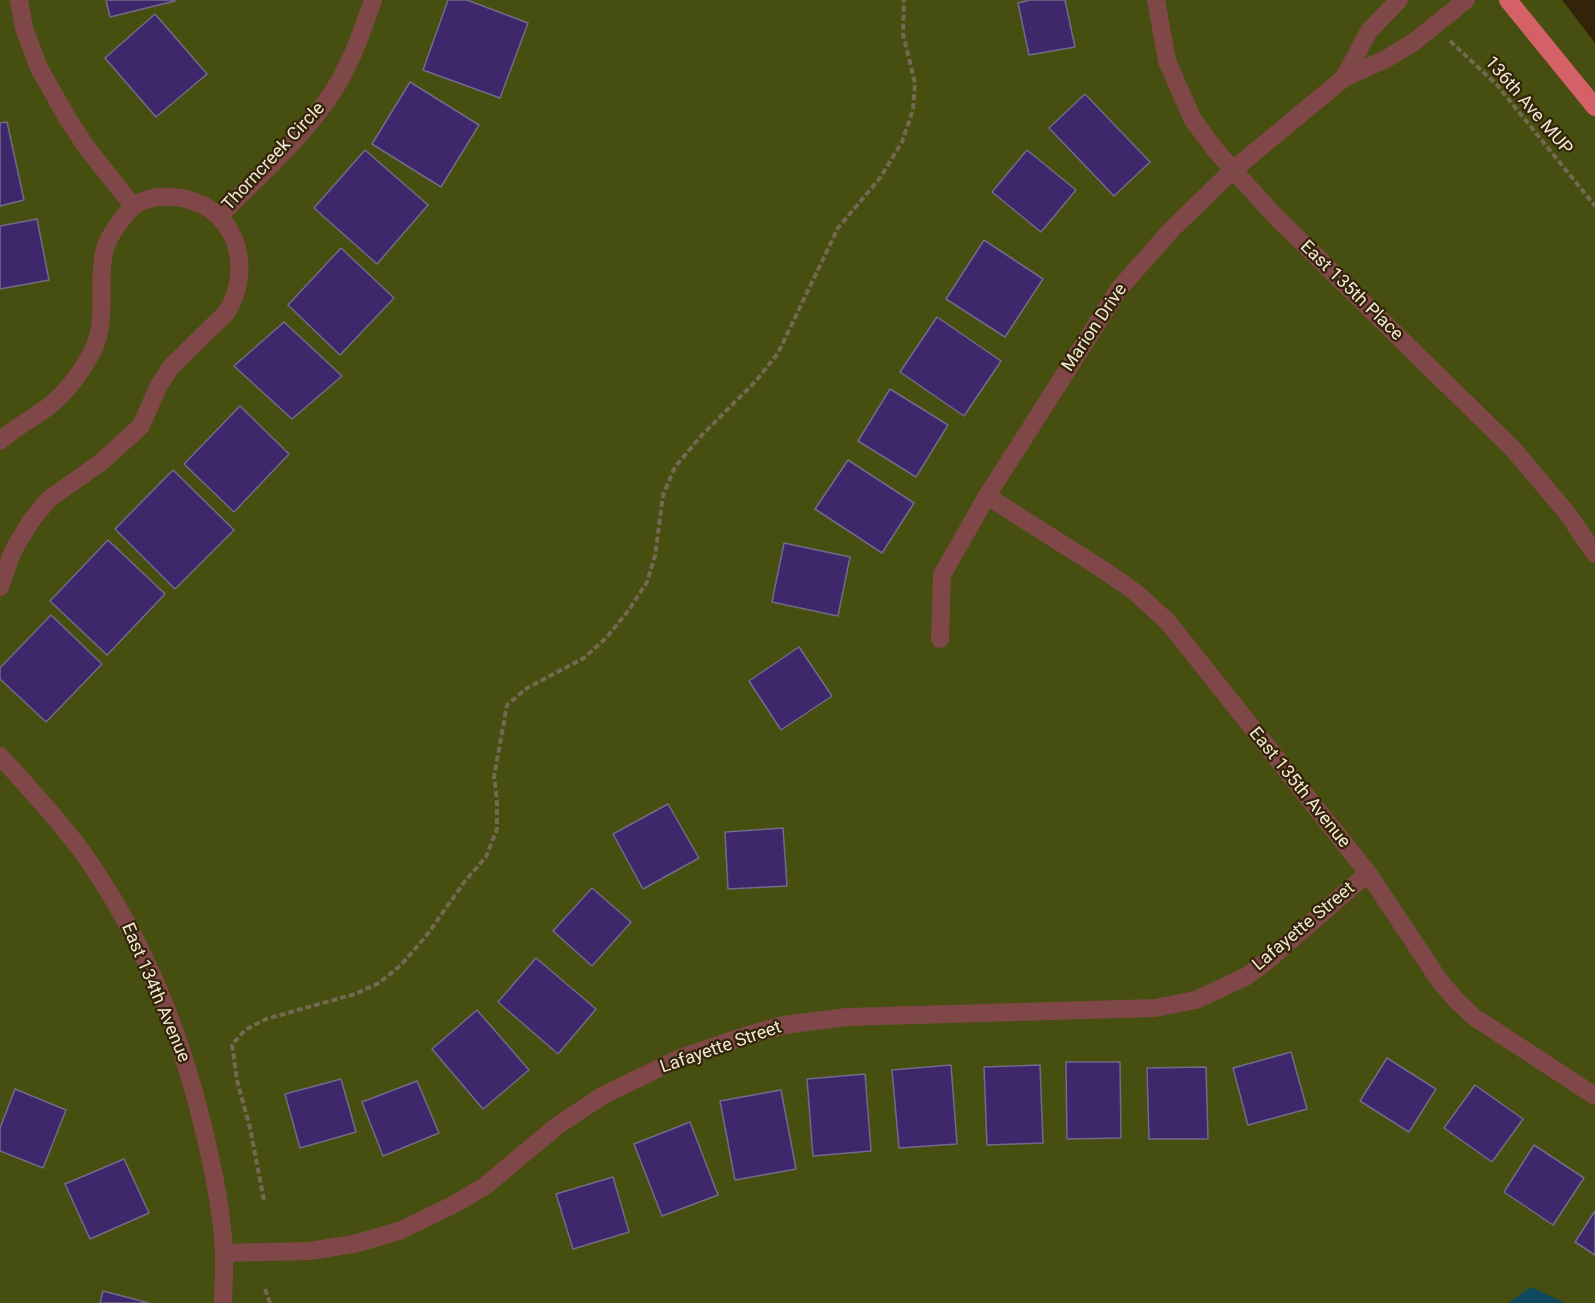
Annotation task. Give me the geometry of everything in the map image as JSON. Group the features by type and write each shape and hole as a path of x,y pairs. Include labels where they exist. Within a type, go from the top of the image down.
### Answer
{"main road":[{"path":"1508,0 1595,107"}],"street":[{"path":"0,441 49,406 70,387 92,352 101,325 103,259 106,246 112,232 133,206 69,122 39,68 24,28 19,0"},
{"name":"Thorncreek Circle","path":"219,216 312,120 332,94 358,45 373,0"},
{"name":"East 135th Place","path":"1156,0 1167,61 1192,120 1275,216 1513,448 1567,513 1595,554"},
{"name":"Marion Drive","path":"1344,78 1369,31 1399,0"},
{"name":"Marion Drive","path":"940,639 942,575 987,496 1119,289 1171,230 1233,170 1344,78 1386,59 1435,27 1466,0"},
{"name":"Thorncreek Circle","path":"0,587 12,553 30,522 49,499 100,463 141,426 159,385 171,367 227,312 238,288 240,271 236,242 230,229 208,207 182,198 158,196 145,199 133,206"},
{"name":"East 135th Avenue","path":"987,496 1106,570 1136,592 1168,622 1368,873 1439,980 1456,1000 1474,1017 1595,1096"},
{"name":"East 134th Avenue","path":"0,756 52,813 108,892 131,931 173,1024 190,1072 219,1204 224,1253 223,1303"},
{"name":"Lafayette Street","path":"224,1253 309,1251 354,1245 399,1231 485,1186 557,1126 602,1096 680,1058 784,1025 847,1017 1155,1008 1196,1000 1254,971 1368,873"}],"path":[{"path":"264,1200 250,1128 237,1080 232,1045 245,1030 266,1019 356,994 379,983 401,965 427,935 465,880 486,857 497,829 494,777 507,705 527,688 584,658 606,638 628,611 648,582 663,495 675,468 701,436 756,381 778,353 838,228 880,178 902,142 913,110 915,83 903,34 904,0"},
{"name":"136th Ave MUP","path":"1435,27 1497,85 1595,206"},
{"path":"265,1289 270,1303"}],"green space":[{"path":"0,0 1562,0 1595,43 1595,1303 0,1303"}],"water":[{"path":"1531,1287 1565,1303 1508,1303"}],"building":[{"path":"106,0 175,0 175,1 110,17"},
{"path":"448,0 467,0 528,23 500,98 423,70"},
{"path":"1030,0 1065,0 1075,47 1029,55 1018,3"},
{"path":"155,14 207,74 156,117 105,58"},
{"path":"410,82 479,125 441,187 372,144"},
{"path":"1085,94 1150,162 1114,196 1049,128"},
{"path":"7,122 24,200 0,206 0,123"},
{"path":"365,150 428,205 377,264 314,208"},
{"path":"1027,150 1076,190 1041,232 992,192"},
{"path":"37,219 49,280 0,289 0,226"},
{"path":"984,240 1043,279 1005,337 946,299"},
{"path":"341,248 394,298 340,355 288,305"},
{"path":"937,317 1001,361 964,416 900,372"},
{"path":"284,322 342,376 292,419 234,366"},
{"path":"890,389 948,425 916,477 858,441"},
{"path":"240,406 289,454 234,512 184,464"},
{"path":"848,460 914,503 882,553 815,509"},
{"path":"173,470 234,530 175,589 115,529"},
{"path":"108,540 165,594 107,655 50,601"},
{"path":"784,543 850,557 838,616 772,602"},
{"path":"51,615 102,664 46,722 0,679 0,668"},
{"path":"799,647 832,696 781,730 749,681"},
{"path":"668,804 699,858 643,889 613,834"},
{"path":"783,828 787,886 728,889 725,832"},
{"path":"592,888 631,922 592,966 553,931"},
{"path":"536,958 596,1009 558,1054 498,1002"},
{"path":"477,1010 529,1070 483,1109 432,1049"},
{"path":"1291,1052 1307,1109 1248,1125 1233,1068"},
{"path":"1387,1058 1436,1089 1409,1132 1360,1101"},
{"path":"1066,1062 1120,1062 1121,1138 1067,1139"},
{"path":"951,1065 957,1144 899,1148 892,1070"},
{"path":"1040,1065 1043,1143 987,1145 984,1067"},
{"path":"1206,1067 1208,1139 1149,1139 1147,1068"},
{"path":"865,1074 871,1151 813,1156 807,1079"},
{"path":"341,1079 356,1132 300,1148 285,1094"},
{"path":"417,1081 439,1133 383,1156 362,1102"},
{"path":"1475,1085 1523,1119 1492,1162 1444,1128"},
{"path":"15,1089 66,1110 43,1168 0,1151 0,1128"},
{"path":"781,1090 796,1169 735,1180 720,1101"},
{"path":"690,1122 718,1195 662,1216 634,1144"},
{"path":"1534,1145 1584,1178 1553,1225 1504,1192"},
{"path":"124,1159 149,1213 90,1239 65,1184"},
{"path":"613,1177 629,1232 573,1249 556,1194"},
{"path":"1595,1211 1595,1255 1575,1242"},
{"path":"103,1291 149,1303 100,1303"}]}
